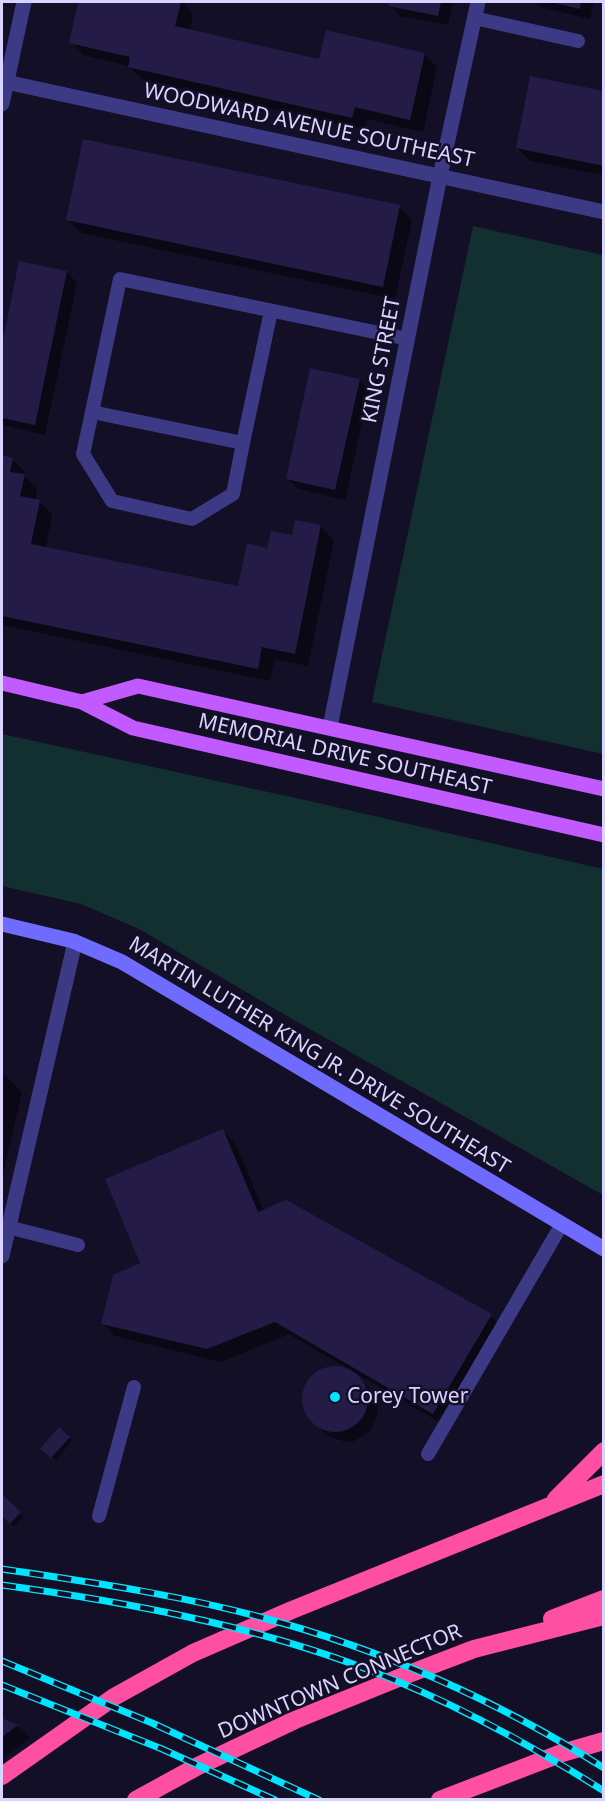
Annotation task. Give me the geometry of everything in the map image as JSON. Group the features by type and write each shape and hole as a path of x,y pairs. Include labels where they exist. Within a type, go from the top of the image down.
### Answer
{"highway":[{"path":"547,1507 603,1451"},
{"path":"2,1776 114,1697 193,1653 292,1610 603,1484"},
{"path":"474,1650 603,1599"},
{"name":"DOWNTOWN CONNECTOR","path":"136,1800 198,1766 296,1720 474,1650 603,1616"},
{"path":"440,1800 562,1753 603,1741"}],"main road":[{"name":"MEMORIAL DRIVE SOUTHEAST","path":"2,683 82,702 133,728 603,835"},
{"name":"MEMORIAL DRIVE SOUTHEAST","path":"82,702 138,686 330,726 603,789"},
{"name":"MARTIN LUTHER KING JR. DRIVE SOUTHEAST","path":"2,924 75,942 122,962 603,1249"}],"street":[{"path":"2,104 5,73 24,2"},
{"name":"KING STREET","path":"330,726 440,176 478,2"},
{"name":"WOODWARD AVENUE SOUTHEAST","path":"5,73 440,176 603,212"},
{"path":"2,1256 75,942"}],"lane":[{"path":"474,18 578,41"},
{"path":"271,311 233,494 192,519 112,501 83,454 120,279 408,339"},
{"path":"92,412 243,443"},
{"path":"428,1454 561,1224"},
{"path":"8,1227 78,1245"},
{"path":"99,1516 134,1387"}],"green space":[{"path":"473,226 603,255 603,754 372,702"},
{"path":"2,734 314,802 603,869 603,1195 292,1019 139,929 81,904 2,886"}],"building":[{"path":"78,2 181,2 175,26 319,59 326,30 425,53 410,120 355,107 352,118 128,67 130,57 69,43"},
{"path":"389,2 441,2 438,16 388,6"},
{"path":"550,2 581,2 580,9"},
{"path":"530,76 604,91 604,166 516,148"},
{"path":"83,139 400,205 383,287 66,220"},
{"path":"19,261 67,271 35,425 2,418 2,345"},
{"path":"310,368 360,379 335,490 286,479"},
{"path":"2,455 13,458 10,472 25,474 20,496 40,500 31,544 238,586 247,543 267,548 271,531 292,535 295,520 321,525 295,654 262,647 258,669 2,616"},
{"path":"223,1129 258,1212 286,1200 492,1314 433,1414 275,1322 207,1349 101,1324 113,1275 140,1263 105,1179"},
{"name":"Corey Tower","path":"335,1366 348,1368 358,1376 366,1386 368,1399 366,1412 358,1422 348,1430 335,1432 322,1430 312,1422 304,1412 302,1399 304,1386 312,1376 322,1368"},
{"path":"59,1427 70,1437 51,1458 40,1449"},
{"path":"2,1494 21,1512 10,1524 2,1516"},
{"path":"2,1718 18,1725 2,1737"}],"railway":[{"path":"2,1569 131,1589 196,1602 305,1630 438,1679 523,1721 604,1768"},
{"path":"2,1585 95,1599 188,1617 325,1654 430,1695 518,1740 604,1791"},
{"path":"2,1661 152,1723 319,1800"},
{"path":"2,1685 162,1749 275,1800"}],"place":[{"name":"Corey Tower","path":"335,1397"}]}
